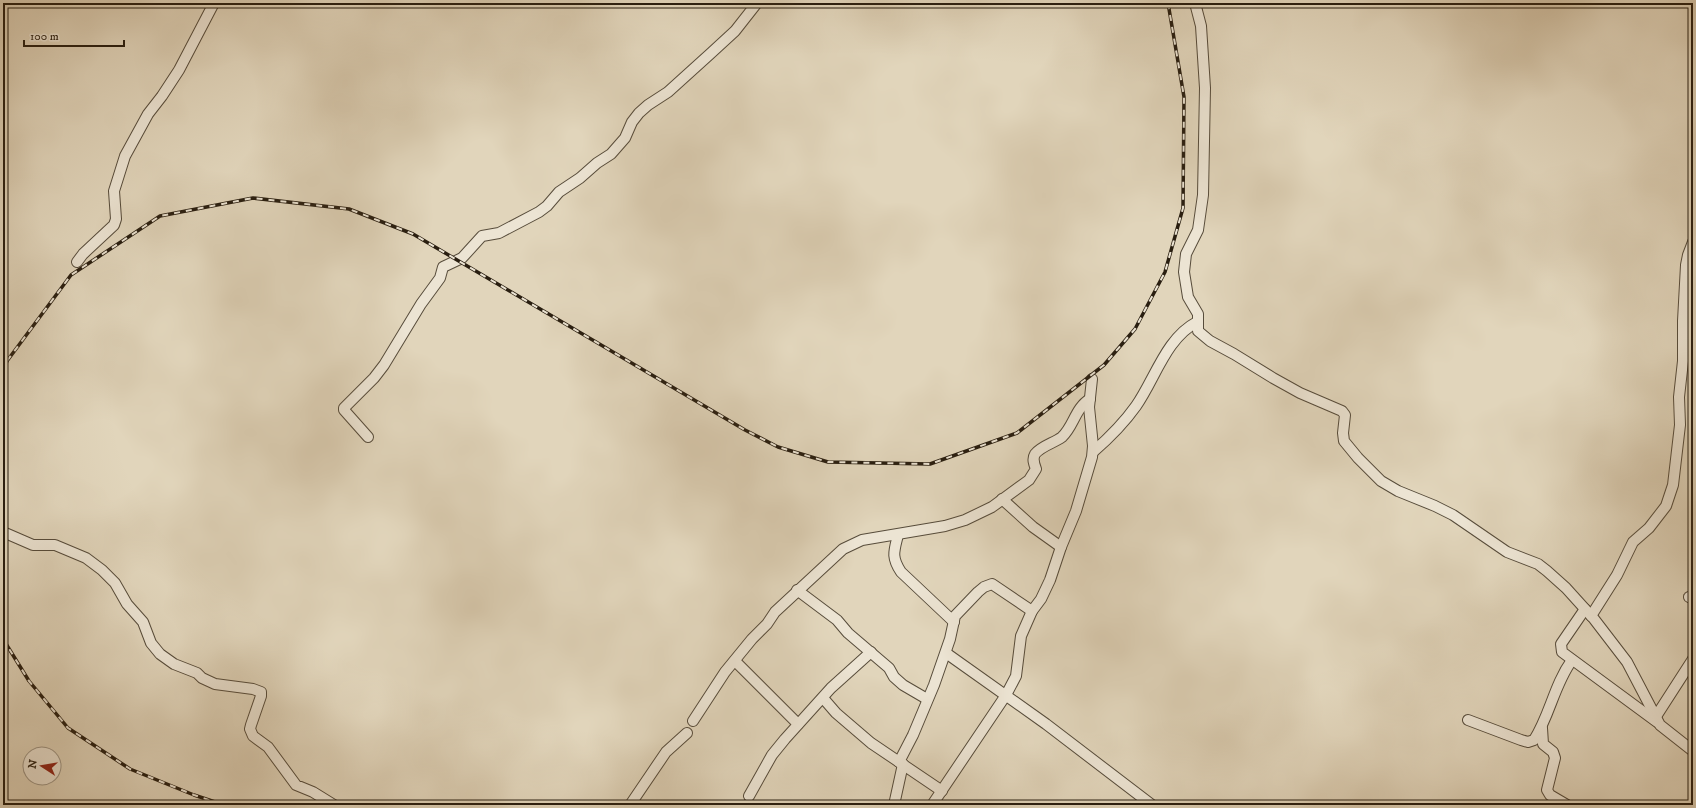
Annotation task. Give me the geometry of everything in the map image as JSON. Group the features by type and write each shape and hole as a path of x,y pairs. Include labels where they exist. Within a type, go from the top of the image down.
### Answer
{"street":[{"path":"77,262 83,254 114,225 116,219 114,191 124,156 148,114 179,70 214,3"},
{"path":"368,437 344,410 344,408 374,378 384,365 420,304 440,278 443,267 462,258 482,236 498,233 542,210 559,192 611,154 625,138 632,122 639,113 648,105 668,92 715,50 740,25 757,3"},
{"path":"1194,3 1201,26 1205,82 1203,195 1198,230 1186,254 1184,272 1187,294 1198,314 1198,331 1210,341 1300,393 1344,412 1342,433 1344,441 1358,458 1381,481 1398,492 1435,506 1452,515 1507,552 1538,564 1548,571 1588,612 1627,662 1658,721"},
{"path":"1693,242 1686,265 1683,321 1683,361 1679,397 1680,425 1673,485 1666,506 1649,528 1633,542 1617,575 1561,644 1562,652 1658,721 1693,751"},
{"path":"1093,452 1123,422 1136,406 1173,344 1188,327 1197,322"},
{"path":"932,805 1013,684 1018,669 1021,636 1032,611 1050,580 1061,547 1076,511 1093,452 1090,399 1092,379"},
{"path":"693,721 722,677 752,639 767,624 775,612 843,549 862,540 898,535 956,523 981,513 1029,480 1036,469 1033,460 1035,455 1039,450 1062,437 1070,428 1080,407 1090,399"},
{"path":"1002,500 1033,527 1061,547"},
{"path":"3,532 33,545 55,545 86,558 102,570 115,583 127,604 143,622 151,643 160,654 174,664 197,673 202,678 215,684 253,689 260,692 261,696 250,729 253,736 268,747 298,787 312,792 334,805"},
{"path":"898,535 893,553 896,564 902,572 954,622"},
{"path":"894,805 901,763 946,653 957,614 978,592 984,587 992,584 1032,611"},
{"path":"797,590 837,620 848,633 889,668 894,677 903,685 927,699"},
{"path":"749,796 772,755 798,724 831,688 871,652"},
{"path":"946,653 1058,732 1152,805"},
{"path":"1658,721 1693,659"},
{"path":"1468,720 1528,742 1534,740 1542,728 1558,683 1572,660"},
{"path":"735,661 798,724"},
{"path":"823,698 836,713 871,743 942,791"},
{"path":"788,714 797,715 809,713"},
{"path":"1542,728 1543,744 1553,752 1555,758 1547,790 1550,795 1567,805"},
{"path":"630,805 666,752 687,733"}],"railway":[{"path":"3,372 7,361 71,275 160,216 253,198 349,209 413,234 745,430 778,447 828,462 930,464 1017,433 1104,365 1135,329 1165,272 1183,208 1184,97 1168,3"},
{"path":"3,639 29,681 68,728 130,769 194,795 224,805"}]}
